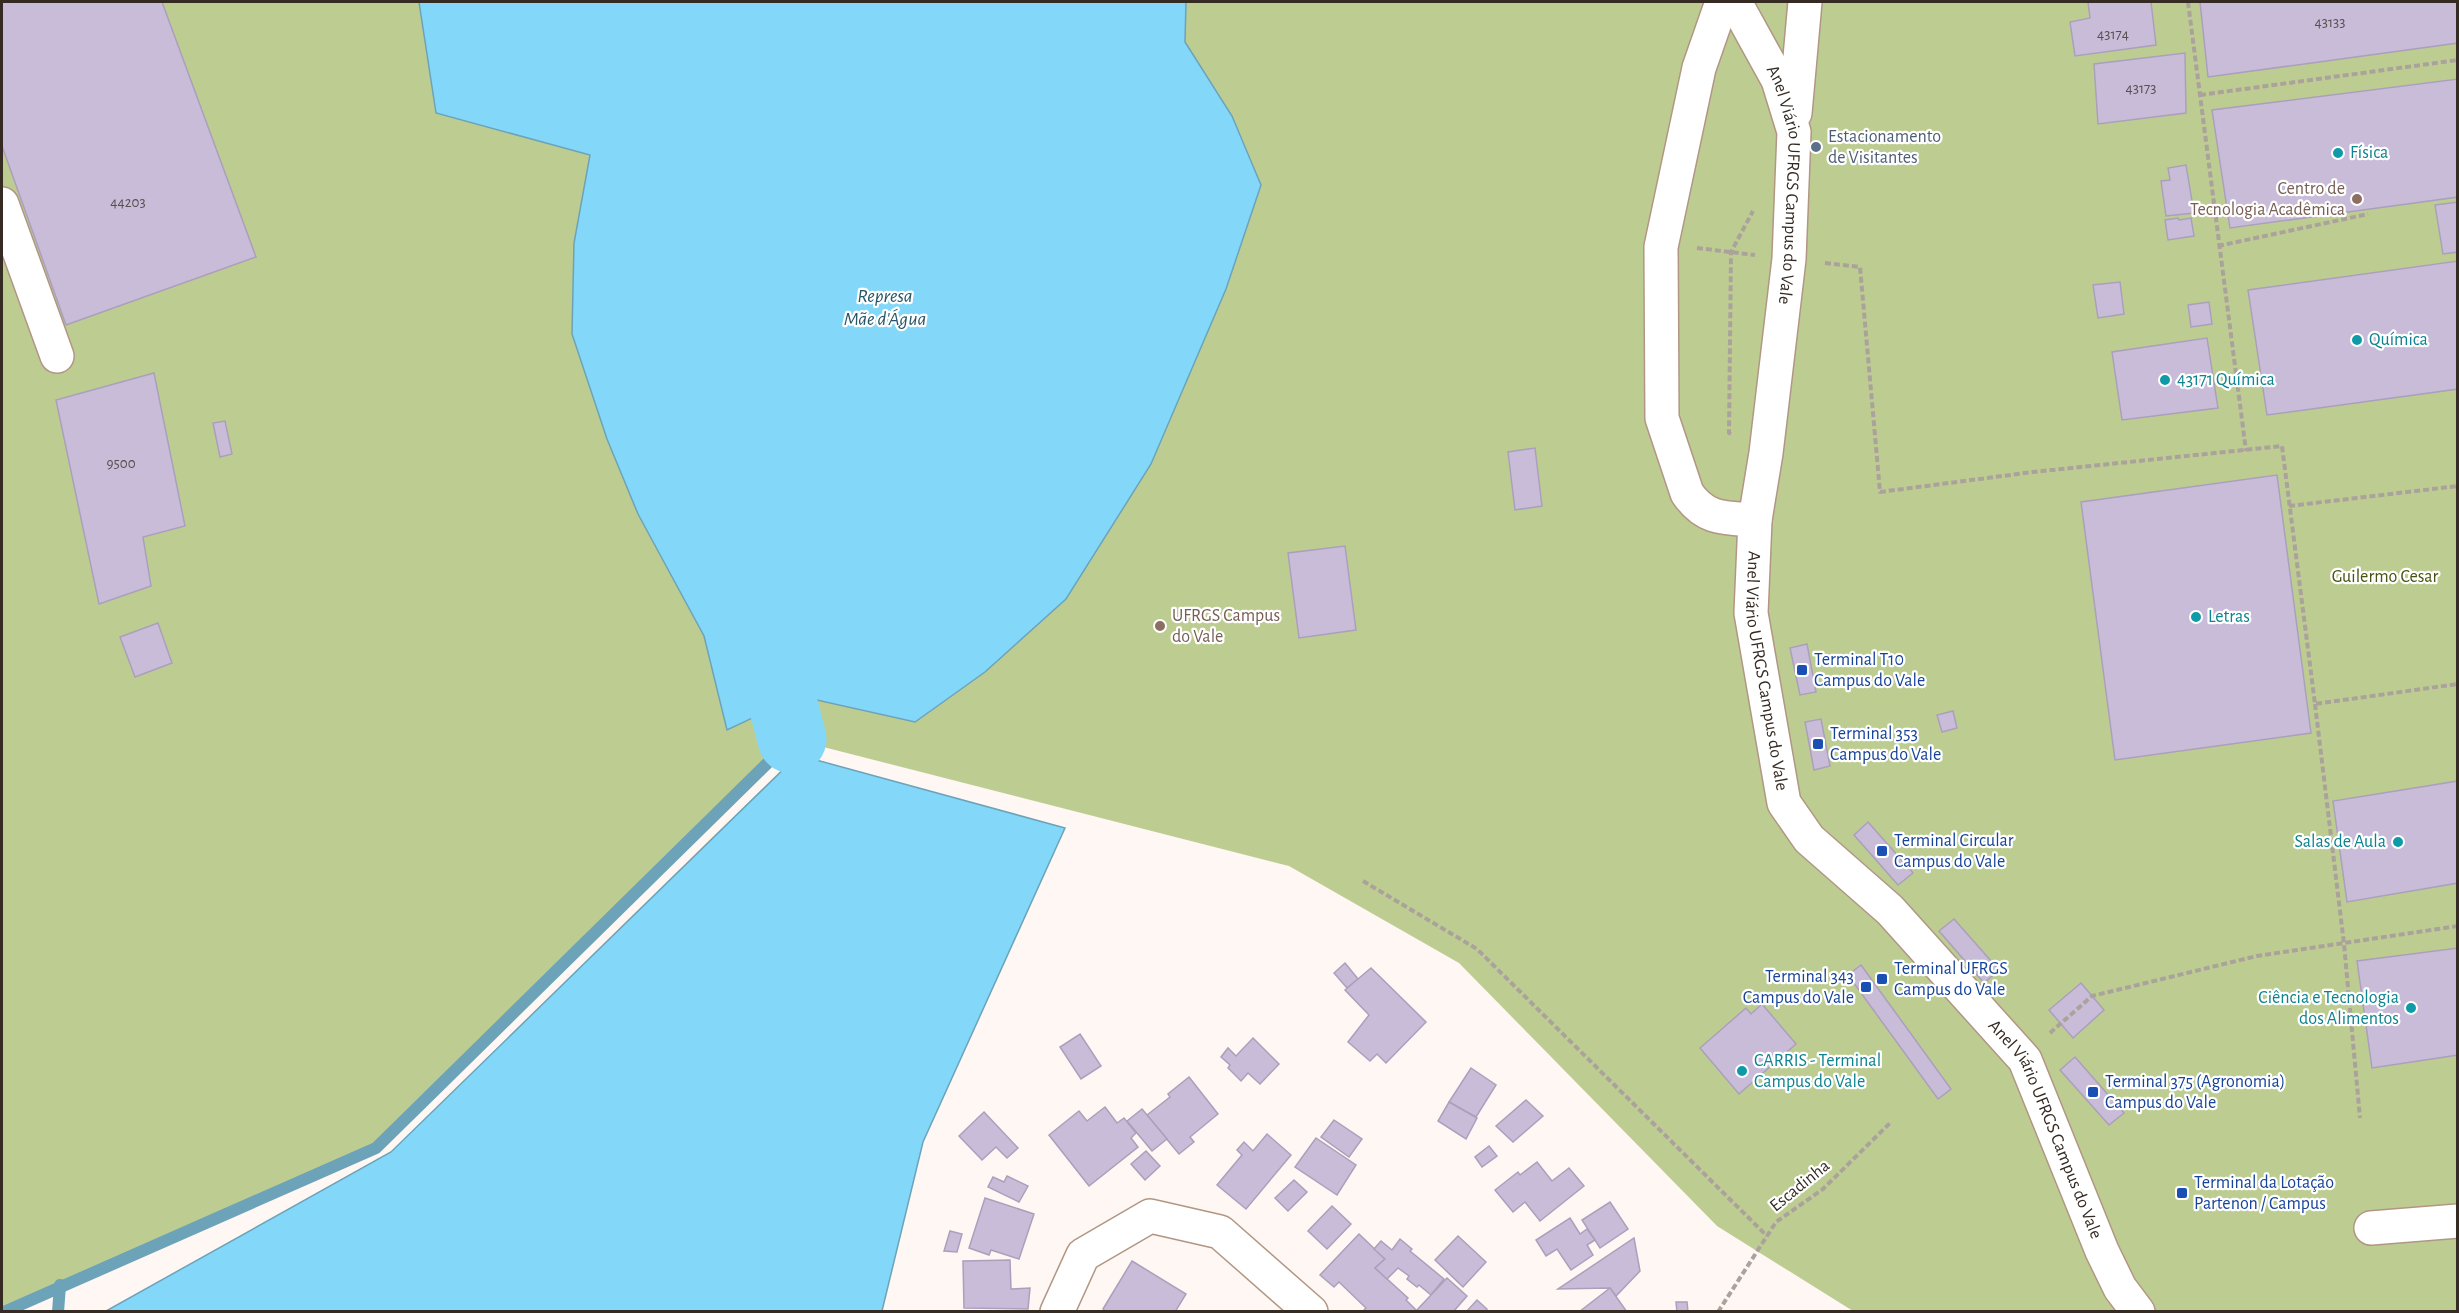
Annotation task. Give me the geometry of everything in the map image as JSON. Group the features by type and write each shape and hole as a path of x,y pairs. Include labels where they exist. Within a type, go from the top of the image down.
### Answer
{"street":[{"path":"1722,2 1699,68 1660,247 1662,418 1687,492 1694,503 1703,511 1715,516 1755,520"},
{"name":"Anel Viário UFRGS Campus do Vale","path":"1735,2 1779,80 1794,132 1789,260 1766,453 1755,520 1751,613 1784,803 1809,839 1890,910 2025,1060 2102,1251 2120,1288 2138,1311"},
{"path":"1794,132 1804,2"},
{"path":"2,204 57,356"},
{"path":"1057,1311 1083,1255 1150,1216 1220,1232 1311,1311"},
{"path":"2371,1228 2457,1221"}],"path":[{"path":"2188,2 2246,451"},
{"path":"2199,95 2457,60"},
{"path":"1756,203 1731,252 1729,432 1766,453"},
{"path":"2218,246 2368,214"},
{"path":"1867,359 1880,492 2032,472 2282,446 2344,944 2360,1118"},
{"path":"2289,506 2457,486"},
{"path":"2315,704 2457,684"},
{"path":"1363,880 1477,949 1767,1236"},
{"path":"2045,1038 2092,996 2257,956 2457,926"},
{"name":"Escadinha","path":"1718,1311 1776,1222 1822,1189 1890,1122"}],"green space":[{"name":"UFRGS Campus do Vale","path":"2,2 2457,2 2457,1311 1853,1311 1717,1226 1459,963 1289,866 792,739 376,1148 2,1312"}],"water":[{"name":"Represa Mãe d'Água","path":"419,2 1186,2 1185,42 1232,116 1261,185 1226,289 1151,464 1066,599 985,672 915,722 799,696 727,730 704,636 638,514 607,439 572,334 574,243 590,155 436,113"},
{"path":"798,755 1065,828 923,1142 882,1311 106,1311 391,1152"}],"building":[{"path":"2,2 162,2 256,257 66,325 2,146"},
{"path":"2088,2 2151,2 2156,45 2075,56 2070,22 2090,18"},
{"path":"2200,2 2458,2 2458,43 2208,77"},
{"path":"2185,53 2186,113 2098,124 2094,64"},
{"name":"Física","path":"2458,79 2458,197 2230,228 2212,110"},
{"path":"2186,165 2194,213 2166,216 2161,181 2170,180 2168,168"},
{"path":"2458,202 2458,252 2443,254 2435,205"},
{"path":"2178,218 2179,220 2191,218 2194,236 2168,240 2165,220"},
{"name":"Química","path":"2458,261 2458,389 2267,415 2248,290"},
{"path":"2120,282 2124,314 2098,318 2093,285"},
{"path":"2209,302 2212,324 2191,327 2188,305"},
{"name":"43171 Química","path":"2207,338 2218,408 2122,420 2112,352"},
{"path":"154,373 185,526 143,537 151,586 99,604 56,400"},
{"path":"225,421 232,454 220,457 213,423"},
{"path":"1535,448 1542,506 1515,510 1508,452"},
{"name":"Letras","path":"2277,475 2311,733 2115,760 2081,502"},
{"path":"1345,546 1356,630 1299,638 1288,553"},
{"path":"158,623 172,663 135,677 120,637"},
{"path":"1807,644 1816,692 1800,695 1790,648"},
{"path":"1953,711 1957,728 1942,732 1937,715"},
{"path":"1821,719 1830,766 1814,770 1805,722"},
{"name":"Salas de Aula","path":"2458,781 2458,883 2347,902 2333,801"},
{"path":"1868,822 1913,873 1898,885 1854,835"},
{"path":"1954,919 1999,970 1984,983 1939,931"},
{"name":"Ciência e Tecnologia dos Alimentos","path":"2458,948 2458,1055 2372,1068 2357,961"},
{"path":"1345,963 1358,979 1347,988 1334,973"},
{"path":"1861,965 1951,1089 1938,1099 1848,975"},
{"path":"1371,968 1426,1022 1386,1063 1377,1054 1370,1061 1348,1042 1369,1015 1345,990"},
{"path":"2081,983 2104,1010 2073,1038 2049,1010"},
{"name":"CARRIS - Terminal Campus do Vale","path":"1762,1004 1796,1044 1739,1094 1700,1048 1746,1008 1751,1014"},
{"path":"1080,1034 1101,1066 1081,1079 1060,1047"},
{"path":"1253,1038 1279,1064 1260,1084 1248,1073 1241,1081 1221,1057 1228,1048 1236,1056"},
{"path":"2075,1057 2124,1113 2109,1125 2060,1070"},
{"path":"1471,1068 1496,1085 1476,1117 1449,1102"},
{"path":"1189,1077 1218,1114 1190,1137 1194,1142 1179,1154 1147,1115 1170,1097 1168,1094"},
{"path":"1526,1100 1543,1116 1513,1142 1496,1126"},
{"path":"1449,1102 1477,1118 1466,1139 1438,1121"},
{"path":"1105,1107 1117,1123 1124,1118 1136,1133 1131,1138 1138,1147 1089,1186 1049,1135 1079,1111 1087,1121"},
{"path":"1142,1109 1167,1139 1152,1151 1127,1121"},
{"path":"984,1112 1018,1148 1007,1158 996,1147 982,1160 959,1136"},
{"path":"1334,1120 1362,1139 1349,1157 1321,1137"},
{"path":"1267,1134 1291,1155 1246,1209 1217,1185 1242,1155 1237,1150 1244,1142 1253,1151"},
{"path":"1316,1138 1356,1165 1337,1195 1295,1167"},
{"path":"1489,1146 1497,1156 1482,1167 1475,1157"},
{"path":"1146,1151 1160,1166 1145,1180 1131,1164"},
{"path":"1537,1162 1552,1181 1569,1168 1584,1186 1540,1221 1525,1202 1513,1212 1495,1190 1518,1172 1520,1175"},
{"path":"1007,1176 1028,1186 1019,1202 988,1187 993,1177 1004,1182"},
{"path":"1294,1180 1307,1192 1288,1211 1275,1198"},
{"path":"985,1198 1034,1214 1019,1259 991,1250 989,1255 969,1248"},
{"path":"1610,1202 1628,1229 1600,1248 1582,1220"},
{"path":"1332,1206 1351,1224 1327,1249 1308,1231"},
{"path":"1570,1218 1580,1234 1587,1229 1595,1240 1587,1245 1593,1255 1571,1270 1557,1249 1546,1256 1536,1240"},
{"path":"950,1231 962,1234 957,1252 944,1251"},
{"path":"1359,1234 1385,1259 1375,1268 1408,1298 1406,1300 1416,1310 1415,1312 1362,1312 1366,1308 1339,1282 1334,1287 1320,1275"},
{"path":"1458,1236 1486,1262 1463,1287 1435,1260"},
{"path":"1634,1238 1640,1271 1616,1296 1610,1288 1558,1289"},
{"path":"1400,1239 1412,1249 1410,1251 1444,1279 1431,1295 1407,1279 1409,1276 1398,1268 1387,1279 1375,1268 1385,1259 1374,1249 1381,1241 1392,1250"},
{"path":"1010,1260 1011,1289 1030,1288 1028,1309 964,1308 963,1261"},
{"path":"1132,1261 1186,1294 1175,1312 1106,1312 1103,1309"},
{"path":"1447,1278 1467,1296 1453,1312 1415,1312"},
{"path":"1610,1288 1627,1312 1579,1312"},
{"path":"1477,1300 1487,1309 1485,1312 1466,1312"},
{"path":"1676,1302 1687,1302 1688,1312 1677,1312"}],"waterway":[{"path":"759,611 792,739"},
{"path":"4,1312 376,1148 792,739"},
{"path":"58,1312 60,1285"}],"place":[{"name":"Estacionamento de Visitantes","path":"1816,147"},
{"name":"Física","path":"2338,153"},
{"name":"Centro de Tecnologia Acadêmica","path":"2357,199"},
{"name":"Química","path":"2357,340"},
{"name":"43171 Química","path":"2165,380"},
{"name":"Letras","path":"2196,617"},
{"name":"UFRGS Campus do Vale","path":"1160,626"},
{"name":"Terminal T10 Campus do Vale","path":"1802,670"},
{"name":"Terminal 353 Campus do Vale","path":"1818,744"},
{"name":"Salas de Aula","path":"2398,842"},
{"name":"Terminal Circular Campus do Vale","path":"1882,851"},
{"name":"Terminal UFRGS Campus do Vale","path":"1882,979"},
{"name":"Terminal 343 Campus do Vale","path":"1866,987"},
{"name":"Ciência e Tecnologia dos Alimentos","path":"2411,1008"},
{"name":"CARRIS - Terminal Campus do Vale","path":"1742,1071"},
{"name":"Terminal 375 (Agronomia) Campus do Vale","path":"2093,1092"},
{"name":"Terminal da Lotação Partenon / Campus","path":"2182,1193"}],"park label":[{"name":"Guilermo Cesar","path":"2385,577"}]}
